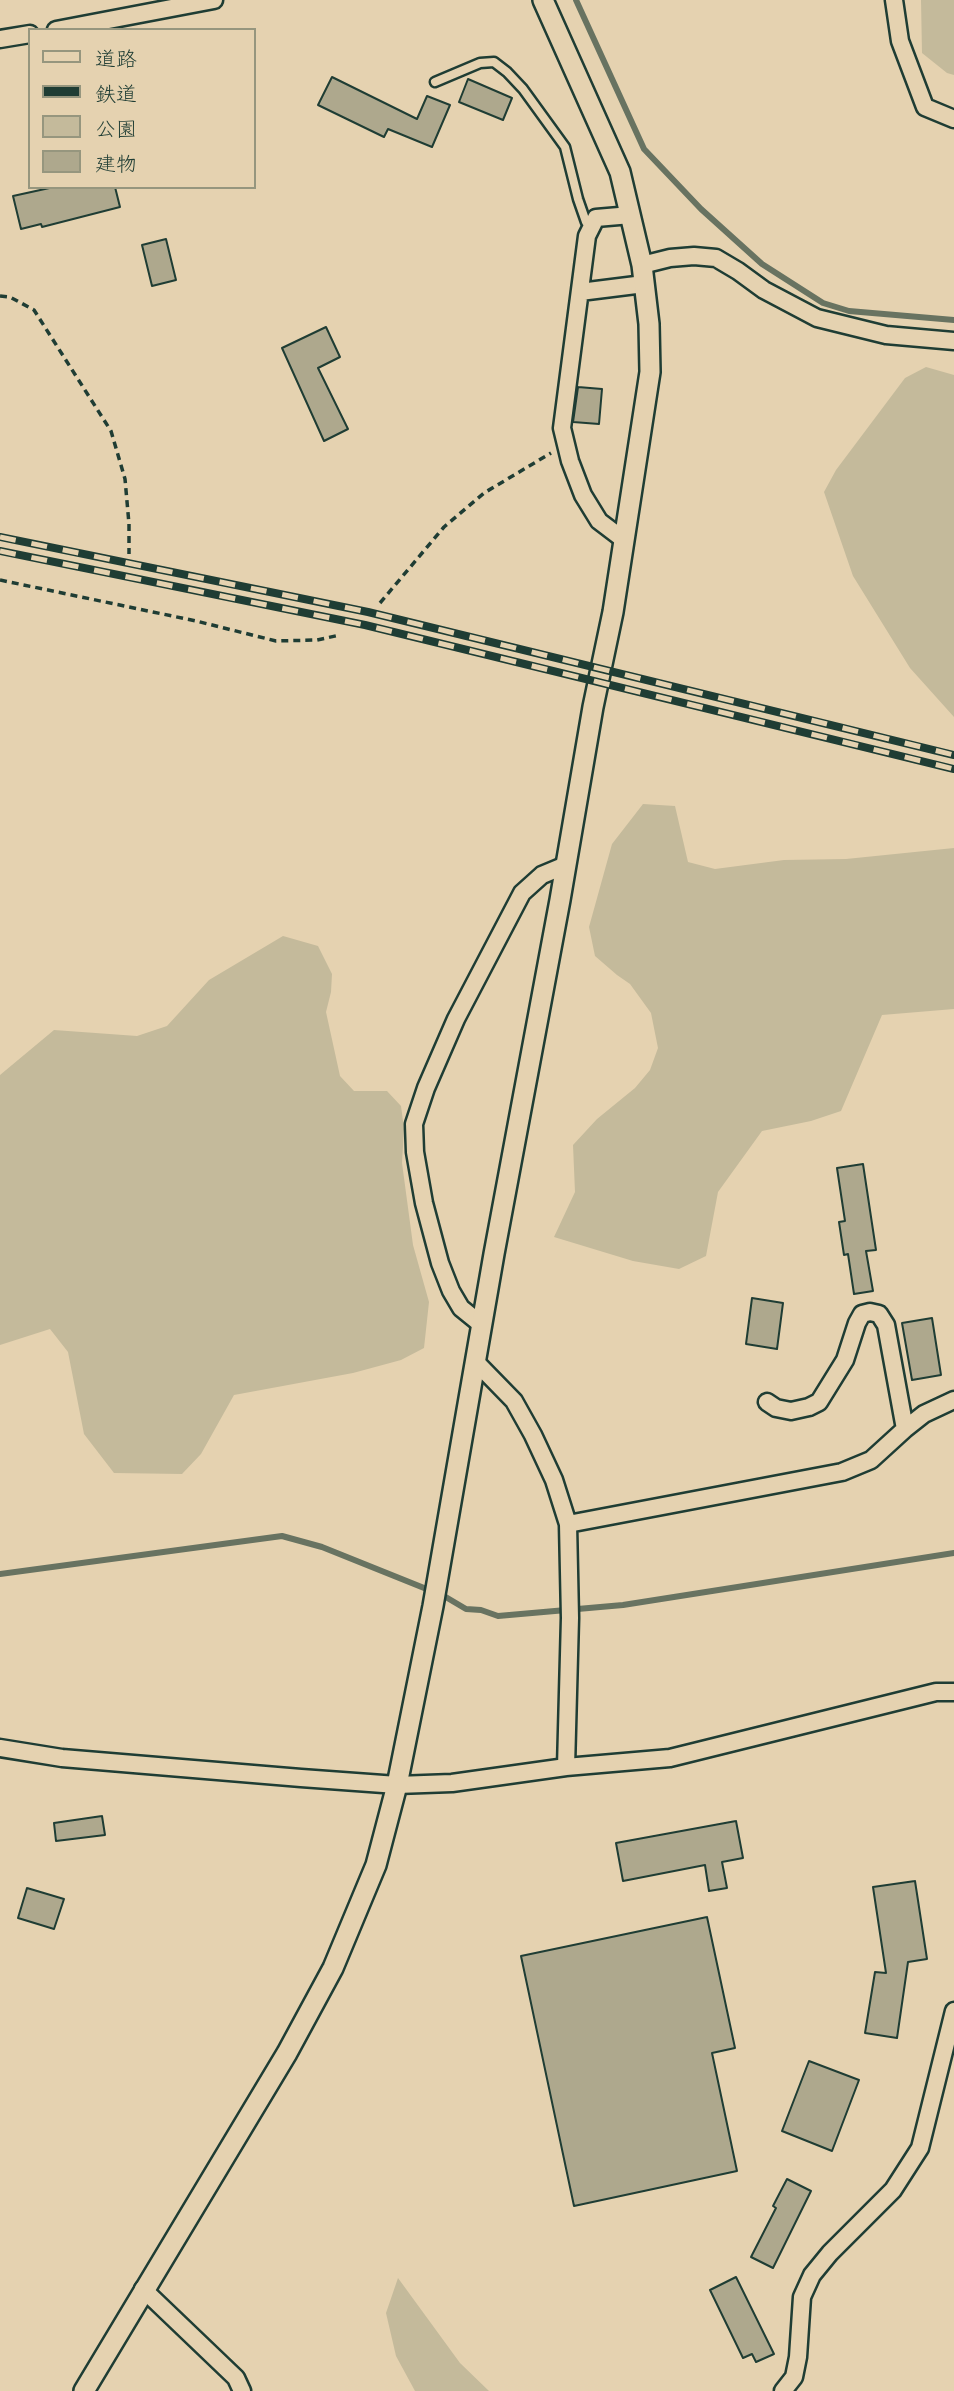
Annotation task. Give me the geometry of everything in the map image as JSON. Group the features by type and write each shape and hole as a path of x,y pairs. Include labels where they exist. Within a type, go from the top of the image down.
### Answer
{"street":[{"path":"67,28 214,0"},
{"path":"84,2391 286,2053 333,1968 376,1866 397,1785 433,1606 593,707 613,612 650,372 649,324 643,275 620,172 542,0"},
{"path":"894,0 900,41 925,107 954,119"},
{"path":"0,39 28,34"},
{"path":"624,540 599,521 583,495 562,428 586,243 591,225 596,218 631,215"},
{"path":"580,292 643,275 694,256 716,258 764,289 817,317 886,335 954,341"},
{"path":"482,1325 461,1308 440,1263 424,1203 415,1152 414,1124 426,1087 456,1019 522,893 542,876 566,865"},
{"path":"767,1402 776,1408 791,1410 819,1402 845,1360 862,1314 879,1314 886,1325 905,1429"},
{"path":"475,1361 514,1401 554,1480 568,1524 570,1618 566,1767"},
{"path":"568,1524 842,1472 871,1460 924,1414 954,1400"},
{"path":"0,1748 75,1759 397,1785 452,1783 566,1767 670,1758 936,1692 954,1692"},
{"path":"783,2391 794,2377 802,2297 812,2275 830,2253 893,2190 920,2148 954,2011"},
{"path":"143,2289 236,2378 242,2391"}],"lane":[{"path":"435,82 480,63 494,62 507,72 523,89 565,147 578,199 586,222 591,225"}],"path":[{"path":"0,296 10,297 34,310 111,431 125,478 130,524 129,554"},
{"path":"380,603 444,527 484,493 566,446"},
{"path":"0,580 276,640 317,640 340,635"}],"green space":[{"path":"921,0 954,0 954,75 947,73 922,53"},
{"path":"926,367 954,375 954,717 910,668 853,576 824,492 836,470 905,378"},
{"path":"643,804 675,806 688,862 715,869 784,860 846,859 954,848 954,1009 882,1015 841,1111 811,1121 762,1131 718,1192 706,1256 679,1269 633,1261 554,1237 575,1192 573,1145 597,1119 635,1088 650,1070 658,1048 651,1013 630,984 595,956 589,927 612,844"},
{"path":"283,936 318,946 332,974 326,1012 340,1076 354,1091 387,1091 401,1106 404,1129 402,1163 413,1245 429,1302 424,1348 401,1360 353,1373 234,1395 201,1454 182,1474 114,1473 84,1434 68,1352 50,1329 0,1345 0,1075 54,1030 137,1036 167,1026 209,980"},
{"path":"398,2278 460,2363 489,2391 415,2391 396,2356 386,2313"}],"building":[{"path":"332,77 417,119 427,96 450,105 432,147 388,129 384,137 318,105"},
{"path":"468,79 512,98 503,120 459,102"},
{"path":"45,189 116,189 120,207 42,227 41,224 21,229 13,196"},
{"path":"166,239 176,280 152,286 142,245"},
{"path":"326,327 340,357 318,368 348,429 324,441 282,348"},
{"path":"578,387 602,389 599,424 573,422"},
{"path":"863,1164 876,1250 866,1251 873,1291 854,1294 848,1254 844,1255 839,1222 845,1221 837,1168"},
{"path":"752,1298 783,1303 777,1349 746,1344"},
{"path":"932,1318 941,1375 912,1380 902,1323"},
{"path":"102,1816 105,1835 56,1841 54,1823"},
{"path":"736,1821 743,1858 722,1862 727,1888 709,1891 705,1865 623,1881 616,1843"},
{"path":"915,1881 927,1959 908,1962 897,2038 865,2033 875,1972 886,1973 873,1887"},
{"path":"27,1888 64,1899 54,1929 18,1918"},
{"path":"707,1917 735,2048 712,2053 737,2171 574,2206 521,1956"},
{"path":"809,2061 859,2080 832,2151 782,2131"},
{"path":"787,2179 811,2191 773,2268 751,2257 776,2208 773,2206"},
{"path":"736,2277 774,2354 756,2362 752,2354 743,2358 710,2290"}],"waterway":[{"path":"576,0 644,149 701,209 762,264 823,303 849,311 954,320"},
{"path":"0,1574 282,1536 322,1547 444,1596 466,1609 481,1610 498,1616 623,1605 954,1553"}],"railway":[{"path":"0,537 368,612 954,755"},
{"path":"0,551 365,625 954,769"}]}
